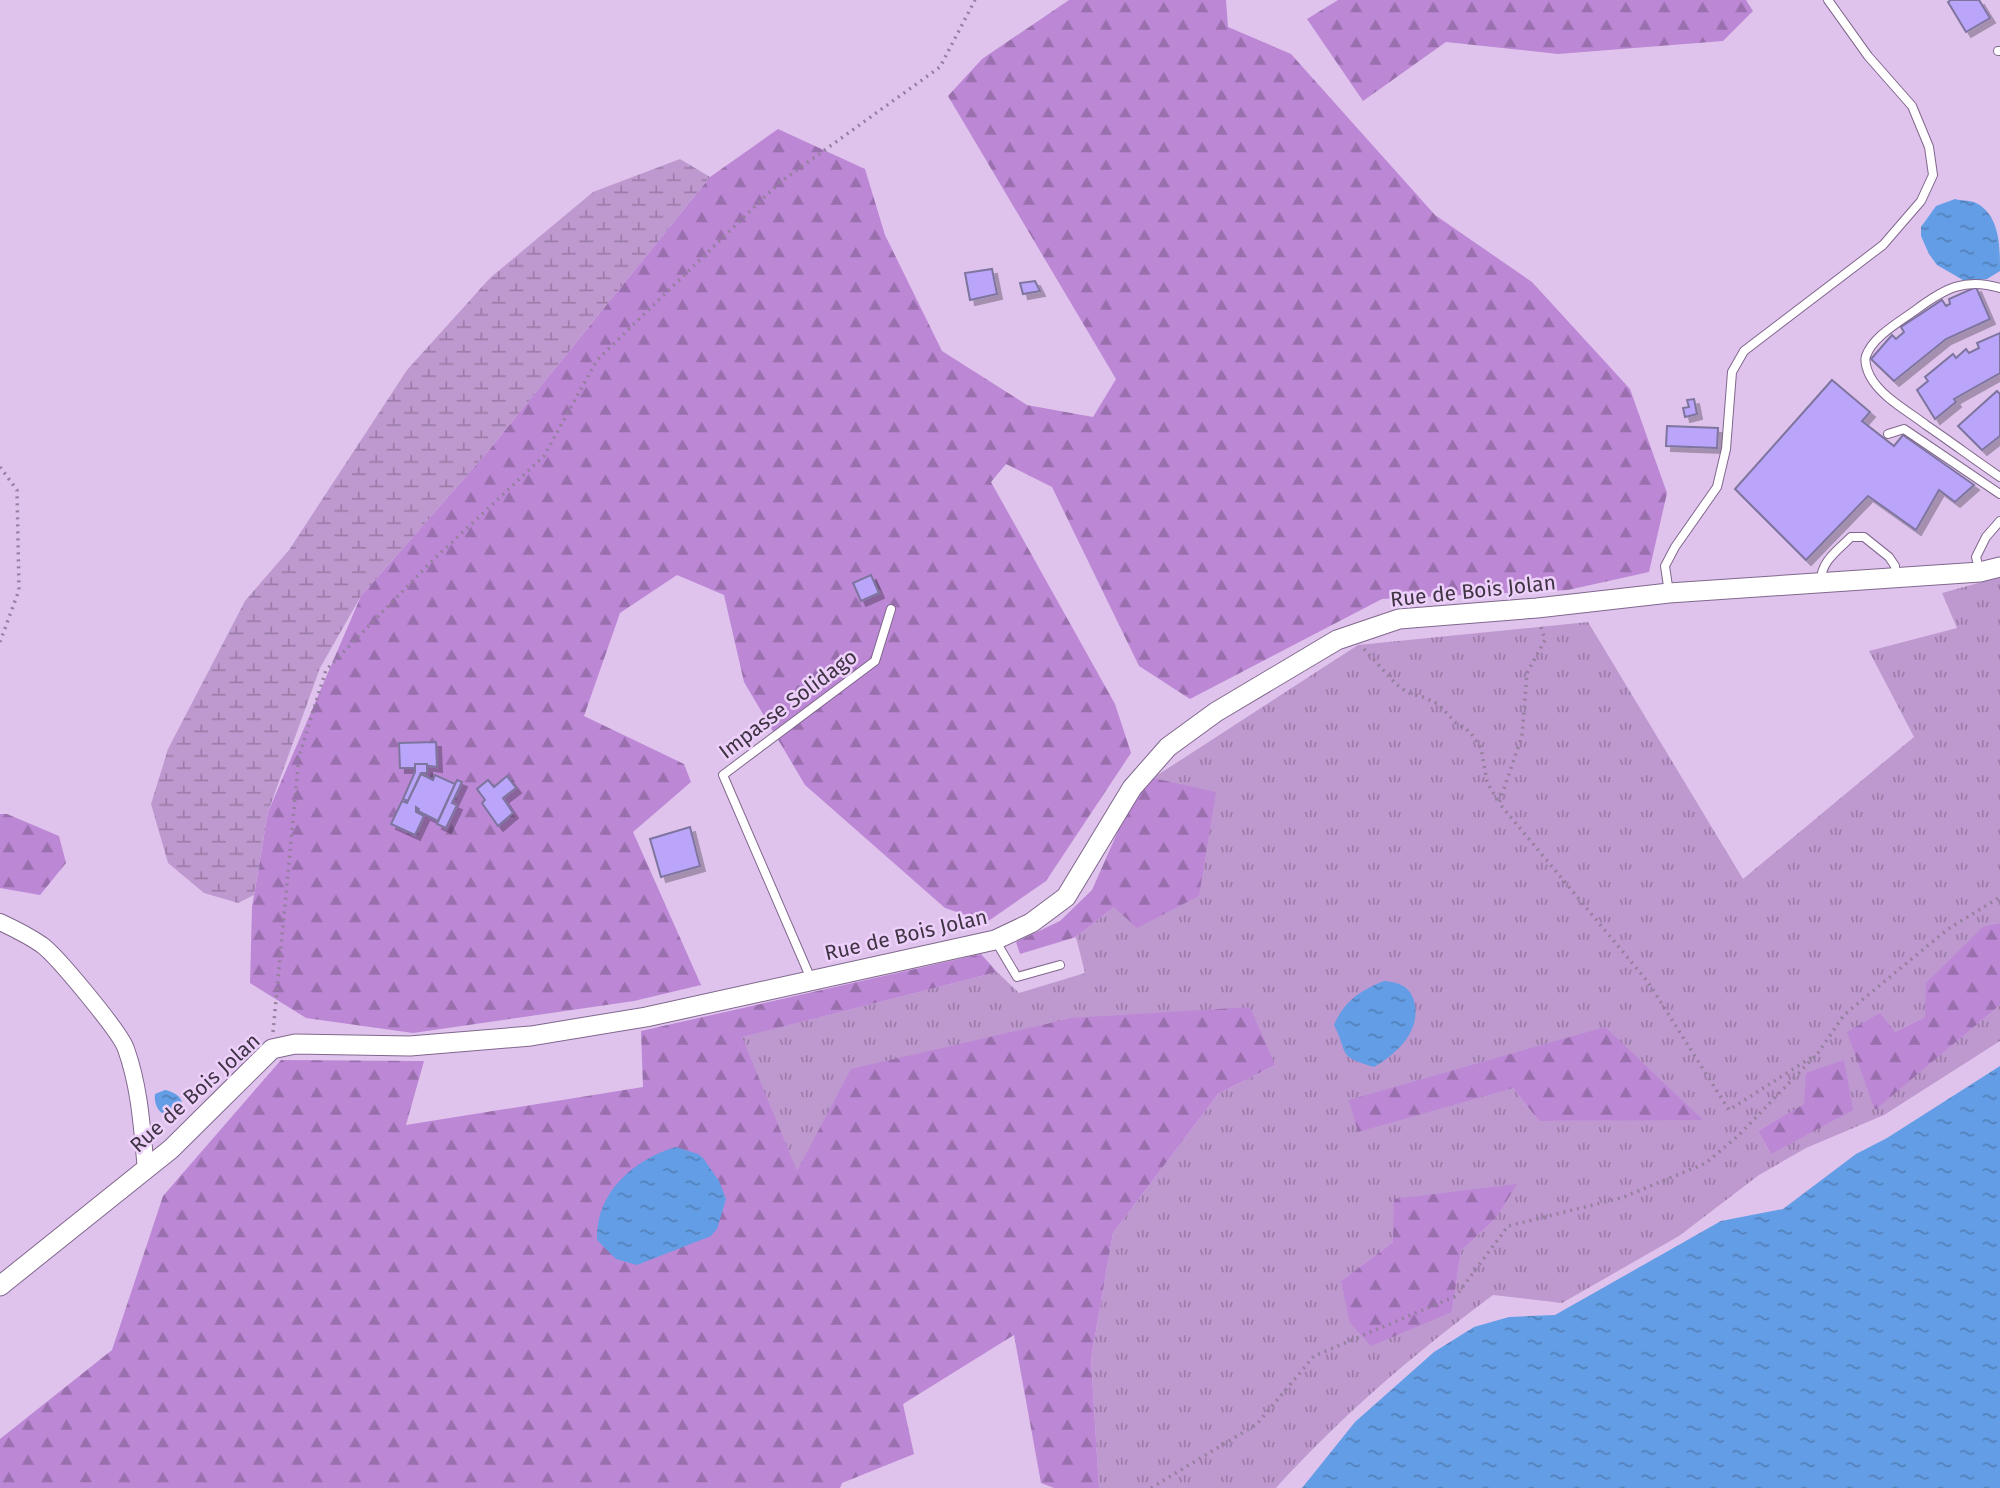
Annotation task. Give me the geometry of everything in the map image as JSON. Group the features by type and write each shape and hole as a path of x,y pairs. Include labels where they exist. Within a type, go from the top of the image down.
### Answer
{"street":[{"name":"Rue de Bois Jolan","path":"0,1286 171,1149 272,1049 295,1044 410,1046 531,1036 646,1017 995,940 1031,923 1066,897 1132,788 1168,747 1216,712 1337,640 1399,619 1537,608 1669,593 1980,572 2000,567"},
{"path":"0,922 44,947 111,1024 125,1045 135,1078 145,1170"}],"lane":[{"path":"1669,593 1665,566 1717,487 1726,449 1732,372 1744,351 1883,245 1921,201 1933,175 1929,147 1912,106 1868,56 1828,0"},
{"path":"2000,288 1967,284 1940,292 1879,339 1866,357 1871,378 1882,391 2000,477"},
{"path":"1888,434 1904,429 2000,494"},
{"path":"1980,572 1976,557 1986,537 2000,521"},
{"path":"1821,582 1820,572 1827,560 1851,537 1864,537 1889,557 1895,566 1896,577"},
{"name":"Impasse Solidago","path":"812,980 723,775 875,661 891,609"},
{"path":"995,940 1017,977 1060,965"}],"path":[{"path":"272,1049 299,756 326,670 431,562 544,456 597,360 779,183 940,67 975,0"},
{"path":"0,467 17,490 19,590 0,642"},
{"path":"1499,803 1522,736 1527,673 1545,640 1537,608"},
{"path":"1351,635 1396,684 1408,693 1438,704 1456,723 1470,732 1481,748 1487,782 1499,803 1648,982 1730,1110 1818,1053"},
{"path":"1151,1488 1257,1424 1314,1356 1456,1296 1508,1226 1621,1198 1706,1163 1738,1136 1818,1053 1844,1015 1948,929 2000,897"}],"green space":[{"path":"1069,0 1226,0 1228,27 1291,54 1435,215 1532,282 1630,389 1667,493 1649,572 1568,590 1382,599 1190,699 1139,666 1052,487 1006,464 991,482 1115,704 1131,753 1046,881 987,922 945,908 805,785 744,682 724,595 677,575 620,613 584,716 684,764 691,782 633,832 701,985 634,1001 413,1033 306,1018 250,983 252,907 268,812 361,596 489,450 710,177 778,129 865,169 885,235 942,351 1027,405 1093,417 1116,379 948,96 982,59"},
{"path":"1338,0 1746,0 1753,11 1723,41 1558,54 1446,42 1363,101 1307,19"},
{"path":"680,159 710,177 489,450 361,596 320,668 268,812 254,895 238,903 204,893 168,863 151,804 168,749 245,601 289,550 407,370 490,278 593,192"},
{"path":"2000,577 2000,923 1984,926 1925,1017 1895,1032 1875,1109 2000,1005 2000,1041 1884,1115 1806,1148 1759,1175 1679,1236 1562,1303 1493,1295 1380,1386 1326,1436 1276,1488 1099,1488 1091,1359 1113,1233 1218,1094 1275,1065 796,1172 741,1037 997,972 1019,993 1085,973 1076,937 1114,907 1153,778 1358,645 1588,622 1743,879 1914,737 1869,651 1957,628 1942,593","holes":["1513,1088 1702,1119 1539,1121","1805,1104 1771,1154 1758,1131","1496,1218 1461,1251 1452,1312 1341,1281 1393,1242"]},
{"path":"1153,778 1216,792 1199,896 1137,928 1114,907 1076,937 1020,954 1016,942 1060,921 1092,890 1129,806"},
{"path":"0,814 7,814 59,836 66,863 40,895 0,888"},
{"path":"2000,923 2000,1005 1875,1110 1847,1032 1880,1013 1895,1032 1925,1017 1926,983 1984,926"},
{"path":"981,954 997,972 742,1037 797,1171 851,1069 1072,1018 1250,1007 1275,1065 1218,1094 1113,1233 1091,1359 1099,1488 1054,1488 1041,1483 1014,1335 903,1404 914,1454 842,1483 840,1488 0,1488 0,1439 112,1350 163,1196 281,1060 424,1061 406,1125 643,1087 641,1031"},
{"path":"1605,1027 1703,1120 1539,1121 1513,1088 1358,1132 1349,1100"},
{"path":"1844,1060 1853,1110 1771,1154 1758,1131 1804,1104 1806,1073"},
{"path":"1517,1184 1496,1218 1461,1251 1452,1312 1371,1346 1350,1323 1341,1281 1393,1242 1394,1199"}],"water":[{"path":"1955,199 1978,204 1995,225 2000,271 1987,279 1963,280 1937,265 1921,236 1921,227 1936,206"},
{"path":"1384,981 1406,988 1414,1001 1416,1012 1406,1040 1392,1055 1374,1067 1354,1060 1345,1053 1334,1025 1354,997"},
{"path":"2000,1066 2000,1488 1302,1488 1355,1422 1434,1352 1474,1327 1509,1317 1555,1315 1721,1221 1783,1209 1856,1154 1887,1138"},
{"path":"165,1090 180,1098 182,1105 177,1114 162,1113 157,1107 155,1094"},
{"path":"676,1147 698,1154 719,1181 726,1199 717,1229 711,1236 637,1265 616,1259 597,1240 598,1223 610,1193 632,1169"}],"building":[{"path":"1979,0 1990,18 1966,32 1948,2"},
{"path":"992,269 997,294 970,300 965,273"},
{"path":"1035,281 1040,291 1023,294 1020,283"},
{"path":"1976,287 1990,319 1946,339 1894,381 1871,359 1892,335 1896,339 1904,332 1901,327 1942,300 1946,306 1950,304 1949,299"},
{"path":"2000,333 2000,373 1954,399 1956,402 1935,419 1917,390 1928,381 1925,377 1953,354 1956,358 1966,349 1969,353 1979,348 1977,343"},
{"path":"1832,380 1870,412 1862,421 1894,446 1903,435 1974,485 1955,502 1939,490 1916,530 1868,496 1806,560 1735,489"},
{"path":"1997,391 2000,394 2000,436 1982,450 1958,426"},
{"path":"1694,399 1697,414 1685,417 1683,408 1689,407 1687,400"},
{"path":"1667,426 1718,428 1717,448 1666,446"},
{"path":"871,575 879,593 861,601 853,583"},
{"path":"436,742 437,767 415,764 415,768 400,768 399,743"},
{"path":"415,764 427,764 427,773 421,773 408,801 403,799 415,772"},
{"path":"421,774 433,780 435,775 455,784 438,821 418,811 416,807 416,812 424,816 415,835 391,824 402,801 407,803"},
{"path":"507,776 516,788 503,798 513,813 498,826 482,803 485,800 477,789 488,780 494,787"},
{"path":"457,780 462,782 452,803 457,805 446,828 437,824"},
{"path":"690,827 700,866 661,877 650,839"}]}
